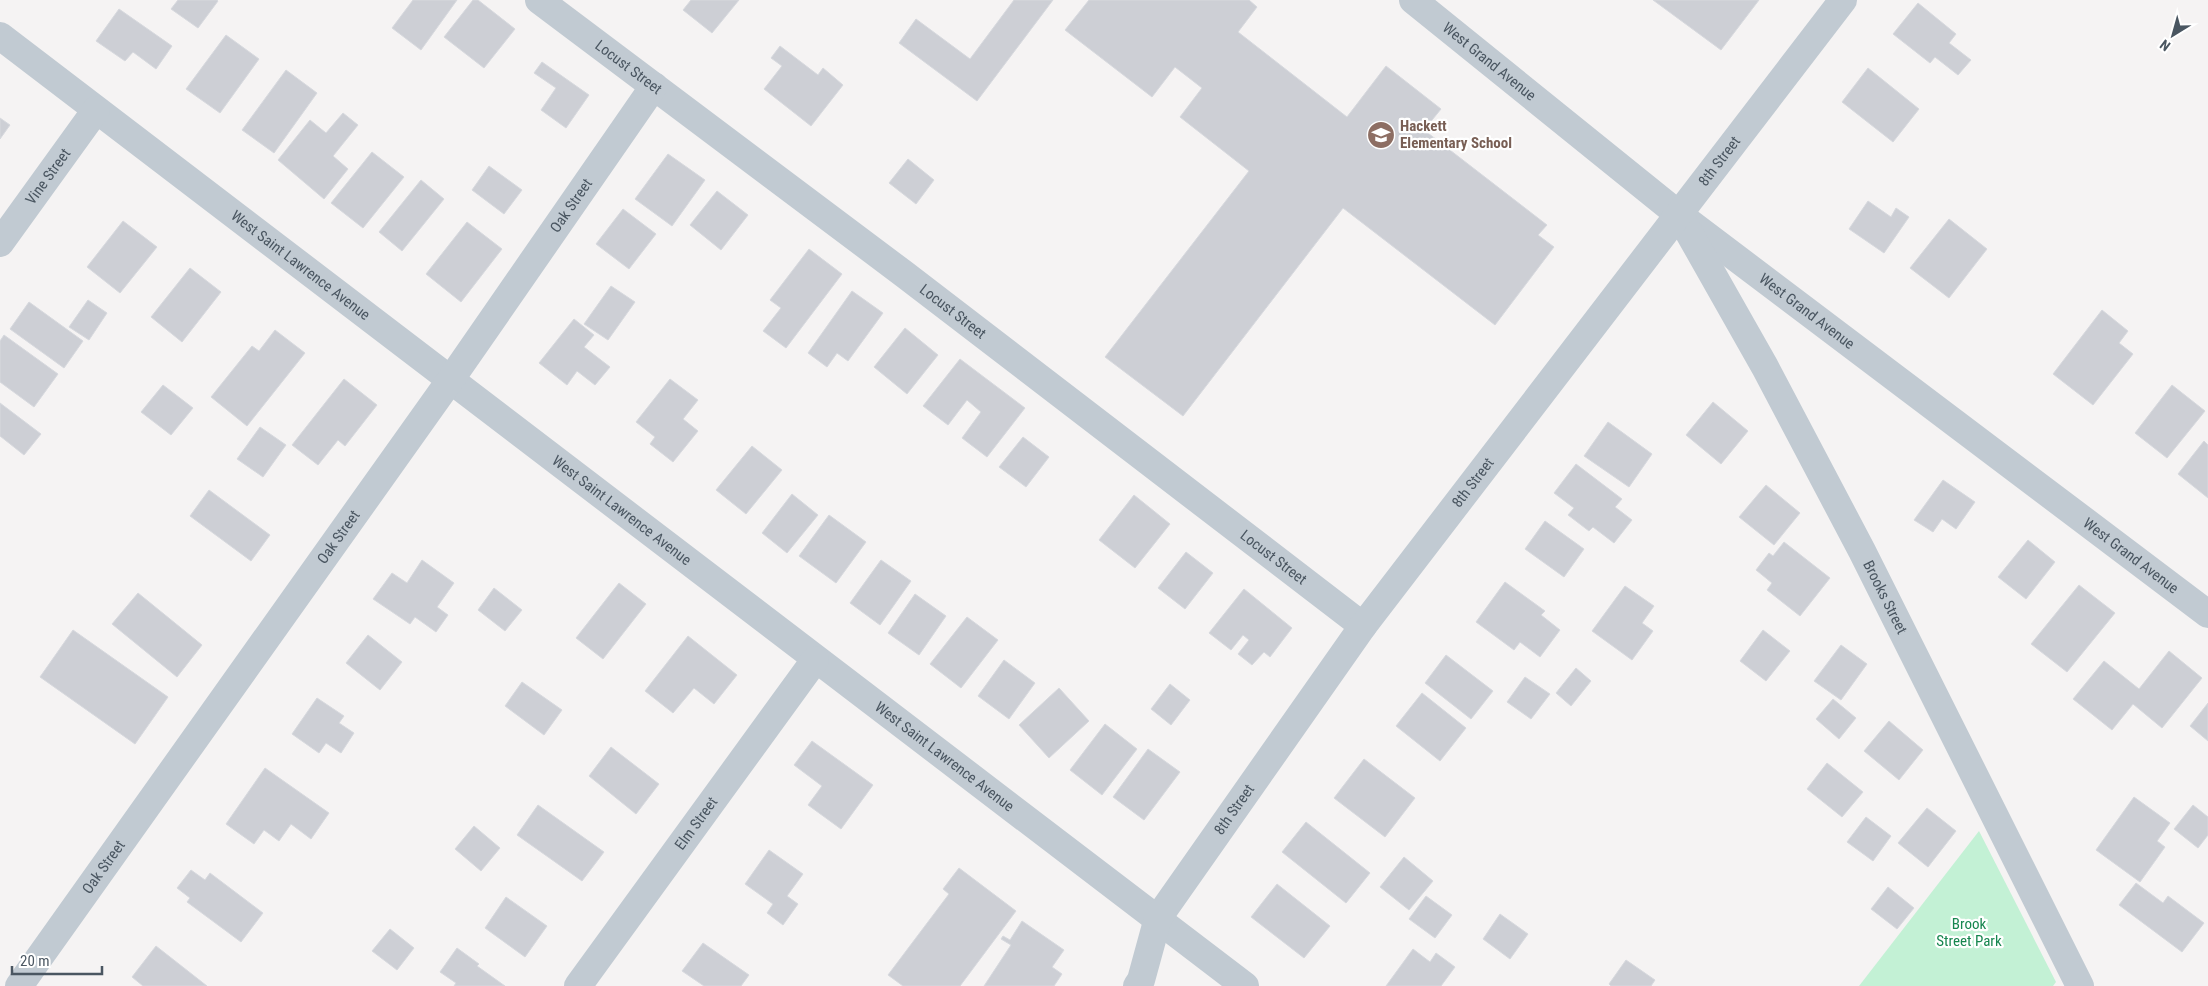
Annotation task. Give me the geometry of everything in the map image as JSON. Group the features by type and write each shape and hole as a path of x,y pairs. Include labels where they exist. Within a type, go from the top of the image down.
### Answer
{"street":[{"name":"Locust Street","path":"539,0 904,274 1364,626"},
{"name":"West Grand Avenue","path":"1413,0 1678,214 2208,614"},
{"name":"8th Street","path":"1137,986 1141,980 1158,918 1364,626 1843,0"},
{"name":"West Saint Lawrence Avenue","path":"0,36 451,379 815,660 1158,918 1245,986"},
{"name":"Oak Street","path":"19,986 451,379 654,86"},
{"name":"Vine Street","path":"0,243 96,110"},
{"name":"Brooks Street","path":"1678,214 1765,367 1862,551 2080,986"},
{"name":"Elm Street","path":"578,986 815,660"}],"green space":[{"name":"Brook Street Park","path":"1979,831 2056,982 2053,986 1859,986"}],"building":[{"path":"178,0 218,1 198,28 171,9"},
{"path":"413,0 457,0 421,50 392,28"},
{"path":"473,0 478,0 515,29 484,68 444,37"},
{"path":"691,0 739,0 712,33 683,10"},
{"path":"1014,0 1053,0 977,101 899,43 916,19 970,59"},
{"path":"1089,0 1249,0 1257,7 1238,32 1347,117 1386,66 1441,109 1424,130 1547,225 1538,235 1554,247 1495,325 1343,208 1183,416 1105,357 1249,171 1180,117 1202,88 1175,67 1152,97 1065,30"},
{"path":"1653,0 1759,0 1721,50"},
{"path":"1918,3 1956,34 1949,43 1971,60 1958,75 1935,57 1930,63 1893,34"},
{"path":"119,9 172,46 156,69 133,52 125,61 96,41"},
{"path":"226,35 259,59 220,113 186,89"},
{"path":"780,46 818,75 823,68 843,85 811,126 764,89 782,66 771,58"},
{"path":"542,62 589,95 566,128 541,110 556,88 534,73"},
{"path":"1868,68 1919,109 1893,142 1842,102"},
{"path":"286,70 317,93 274,153 242,130"},
{"path":"343,113 358,125 333,156 348,169 324,199 278,160 310,120 326,133"},
{"path":"0,118 10,125 0,139"},
{"path":"372,152 404,177 363,228 331,203"},
{"path":"668,154 705,180 672,226 635,199"},
{"path":"908,159 934,180 916,204 889,183"},
{"path":"489,166 522,190 504,214 472,190"},
{"path":"421,180 444,199 402,251 379,232"},
{"path":"717,191 748,215 721,250 690,225"},
{"path":"1868,201 1891,217 1896,208 1909,217 1884,253 1849,229"},
{"path":"623,209 656,234 629,269 596,244"},
{"path":"1949,219 1987,249 1949,298 1910,268"},
{"path":"123,221 157,247 120,293 87,267"},
{"path":"467,222 502,249 461,302 426,274"},
{"path":"809,249 842,274 786,348 763,331 781,308 770,300"},
{"path":"190,268 221,292 182,342 151,317"},
{"path":"611,286 635,302 608,340 584,324"},
{"path":"852,291 883,313 848,361 837,353 827,367 808,353"},
{"path":"88,300 107,313 89,340 69,327"},
{"path":"29,302 83,341 64,368 10,329"},
{"path":"2102,310 2128,331 2119,343 2133,354 2093,405 2053,374"},
{"path":"574,319 594,335 584,347 610,367 595,385 577,371 567,385 539,363"},
{"path":"905,328 938,355 907,394 874,367"},
{"path":"275,330 305,353 247,426 211,397 252,346 259,351"},
{"path":"4,335 58,374 34,407 0,382 0,341"},
{"path":"960,359 1025,408 987,457 962,438 981,412 967,400 948,425 923,406"},
{"path":"344,379 377,405 345,446 338,440 318,465 292,445"},
{"path":"670,379 698,400 683,419 698,431 673,462 650,444 655,437 636,422"},
{"path":"163,385 193,408 171,435 141,412"},
{"path":"2172,385 2205,411 2167,458 2135,433"},
{"path":"1713,402 1748,431 1721,464 1686,435"},
{"path":"0,403 41,434 24,455 0,436"},
{"path":"1608,422 1652,454 1629,487 1584,456"},
{"path":"260,427 286,445 263,477 237,459"},
{"path":"1023,437 1049,457 1026,487 999,467"},
{"path":"2204,441 2208,445 2208,498 2178,474"},
{"path":"752,446 782,470 746,514 716,490"},
{"path":"1576,464 1622,499 1615,507 1632,520 1614,543 1593,527 1589,531 1568,515 1574,508 1554,493"},
{"path":"1943,480 1975,502 1956,529 1942,519 1933,532 1914,520"},
{"path":"1766,485 1800,513 1774,545 1739,517"},
{"path":"209,490 270,535 251,561 190,516"},
{"path":"792,494 818,515 787,553 762,533"},
{"path":"1134,495 1170,524 1135,568 1099,540"},
{"path":"829,515 866,542 836,583 799,556"},
{"path":"1545,521 1584,549 1564,577 1525,549"},
{"path":"2028,540 2055,562 2026,599 1998,577"},
{"path":"1784,542 1830,578 1800,616 1767,590 1772,583 1756,570 1769,553 1773,556"},
{"path":"1186,552 1213,573 1185,609 1158,588"},
{"path":"422,560 454,583 437,607 448,615 436,632 415,617 410,624 373,599 392,573 407,583"},
{"path":"881,560 911,581 880,625 850,603"},
{"path":"1505,582 1545,611 1541,615 1560,630 1540,657 1520,642 1514,650 1476,622"},
{"path":"619,583 646,604 603,659 576,638"},
{"path":"2079,585 2115,613 2067,672 2031,644"},
{"path":"1625,586 1654,606 1642,623 1653,631 1632,660 1592,631"},
{"path":"494,588 522,610 505,631 478,610"},
{"path":"1244,589 1292,628 1270,657 1264,652 1252,665 1238,654 1249,640 1243,635 1231,650 1209,633"},
{"path":"138,593 202,645 177,677 112,624"},
{"path":"915,594 946,616 919,655 888,633"},
{"path":"967,617 998,640 961,688 930,664"},
{"path":"73,630 168,697 135,744 40,677"},
{"path":"1763,630 1790,651 1766,681 1740,661"},
{"path":"368,635 402,662 380,690 346,663"},
{"path":"688,636 737,675 714,704 694,688 673,713 645,691"},
{"path":"1841,645 1867,664 1841,700 1814,681"},
{"path":"2169,651 2202,678 2162,728 2133,704 2112,730 2073,699 2104,661 2139,689"},
{"path":"1446,655 1493,691 1471,719 1425,683"},
{"path":"1004,660 1035,683 1009,719 978,696"},
{"path":"1576,668 1591,681 1571,706 1556,693"},
{"path":"1525,677 1550,694 1531,719 1507,702"},
{"path":"522,682 562,710 544,735 505,706"},
{"path":"1170,684 1190,700 1171,725 1151,709"},
{"path":"1059,688 1089,721 1049,758 1019,725"},
{"path":"1422,693 1466,728 1440,761 1396,726"},
{"path":"317,698 344,716 339,723 354,733 341,753 326,743 319,753 292,734"},
{"path":"1833,699 1856,718 1839,739 1816,719"},
{"path":"2208,703 2208,741 2190,726"},
{"path":"1889,721 1923,750 1899,780 1864,751"},
{"path":"1105,724 1137,749 1102,795 1070,770"},
{"path":"812,741 873,785 841,829 808,805 822,786 794,765"},
{"path":"611,747 659,784 636,814 589,776"},
{"path":"1148,749 1180,772 1144,820 1113,797"},
{"path":"1364,759 1415,798 1385,837 1334,798"},
{"path":"1827,763 1863,792 1842,817 1807,789"},
{"path":"265,768 329,813 311,839 291,824 279,841 264,830 254,844 226,824"},
{"path":"2134,797 2170,823 2157,841 2165,847 2140,882 2096,850"},
{"path":"538,805 604,852 582,881 517,835"},
{"path":"2193,805 2208,817 2208,835 2198,848 2174,829"},
{"path":"1927,808 1956,831 1928,867 1898,843"},
{"path":"1866,817 1891,836 1873,861 1847,842"},
{"path":"1306,822 1370,873 1346,903 1282,852"},
{"path":"474,826 500,848 481,871 455,849"},
{"path":"769,850 803,874 787,896 798,904 783,925 767,913 773,904 745,884"},
{"path":"1404,857 1433,881 1409,910 1380,887"},
{"path":"959,868 1016,911 960,986 903,986 888,975 949,894 943,889"},
{"path":"191,870 205,880 210,873 263,913 241,942 187,902 190,898 177,888"},
{"path":"2136,883 2163,903 2168,896 2204,923 2182,952 2119,905"},
{"path":"1277,884 1330,926 1304,958 1251,917"},
{"path":"1888,887 1914,908 1897,929 1871,909"},
{"path":"1426,896 1452,915 1435,938 1409,919"},
{"path":"506,897 547,926 525,957 485,928"},
{"path":"1500,914 1528,934 1510,959 1483,939"},
{"path":"1022,921 1064,950 1052,967 1062,974 1054,986 984,986 1011,945 1001,939 1003,936 1010,940"},
{"path":"390,929 414,948 397,970 372,951"},
{"path":"703,943 749,975 741,986 704,986 682,971"},
{"path":"156,946 207,986 143,986 132,977"},
{"path":"457,948 479,964 477,966 505,986 454,986 456,983 440,972"},
{"path":"1413,949 1430,962 1436,953 1455,967 1441,986 1386,986"},
{"path":"1626,960 1655,980 1651,986 1611,986 1609,984"}],"place":[{"name":"Hackett Elementary School","path":"1381,135"}]}
